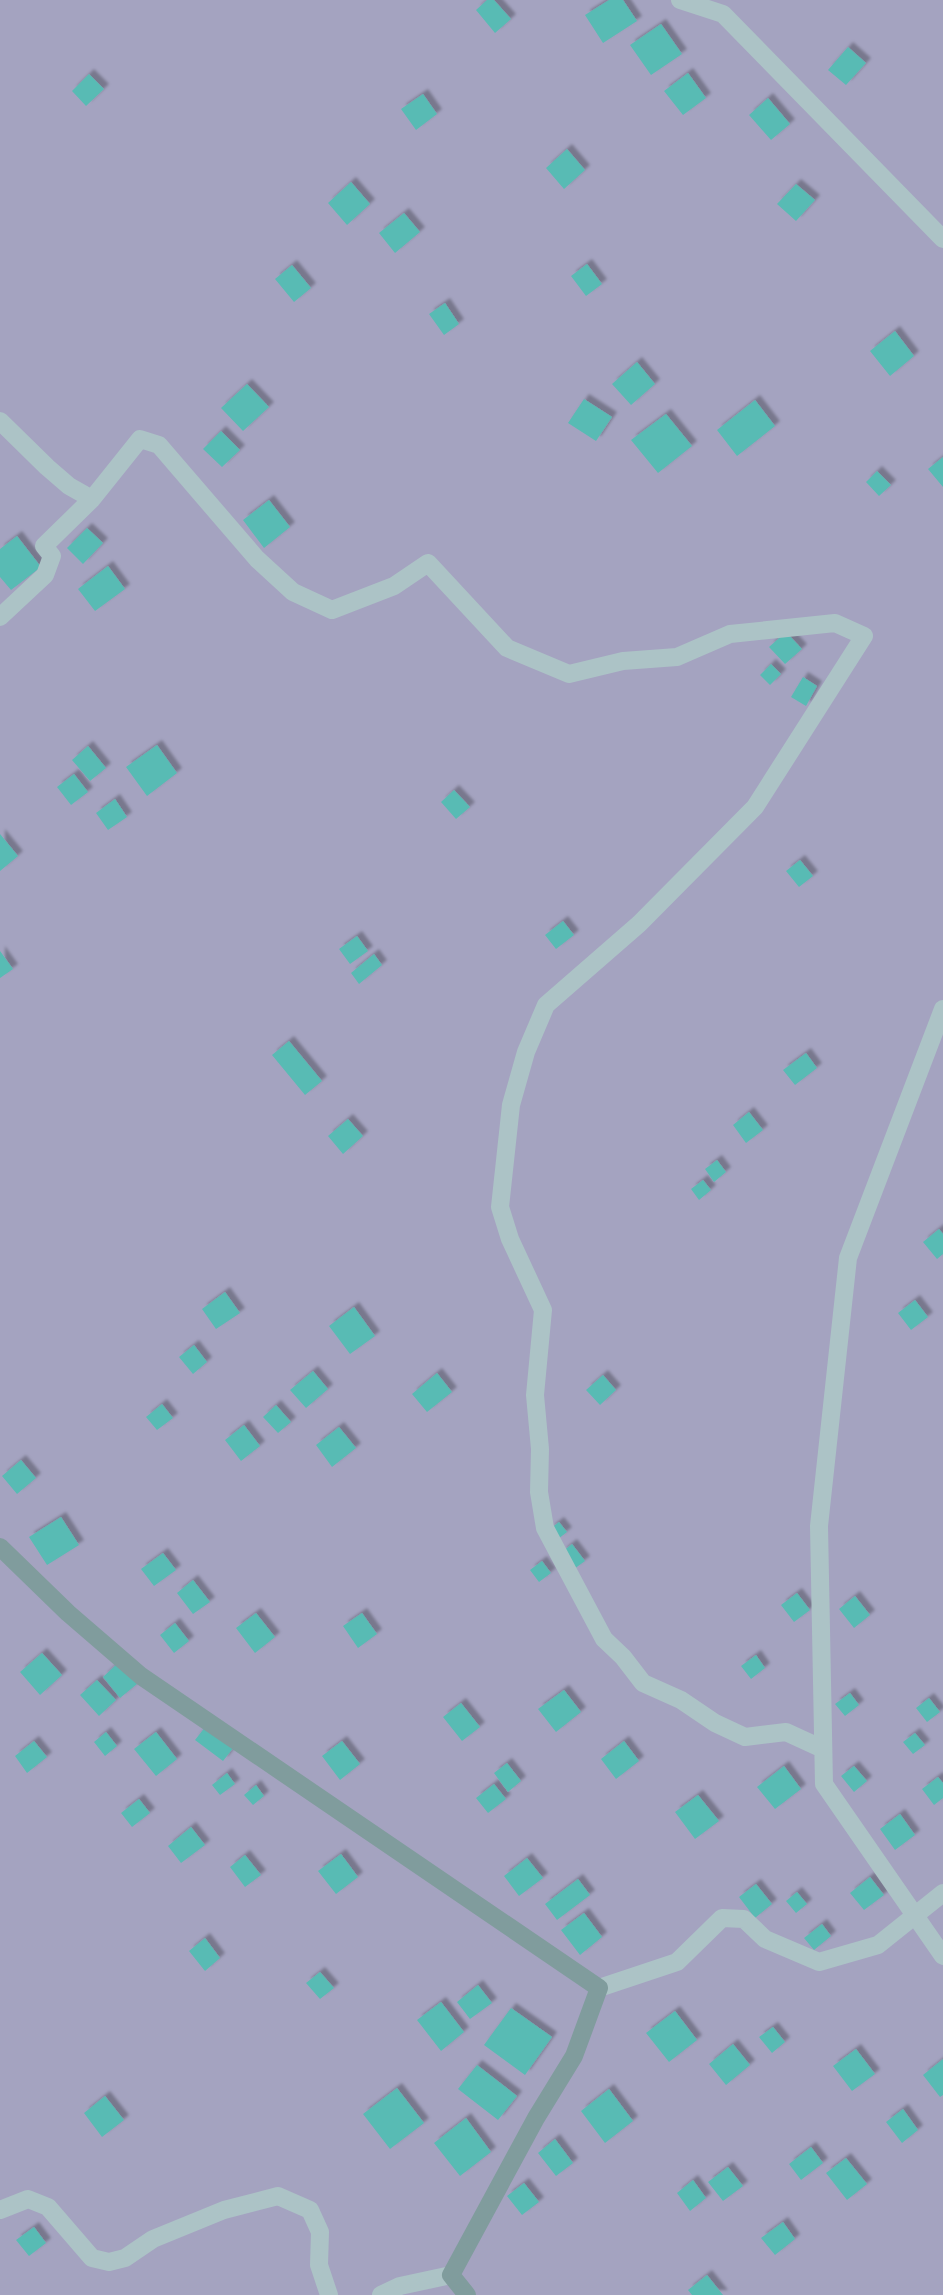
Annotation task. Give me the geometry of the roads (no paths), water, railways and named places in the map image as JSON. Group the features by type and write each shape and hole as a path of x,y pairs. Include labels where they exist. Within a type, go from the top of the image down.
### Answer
{"main road":[{"path":"0,1547 68,1613 141,1676 599,1988 574,2056 536,2118 451,2275 467,2295"}],"street":[{"path":"680,0 726,7 943,239"},
{"path":"0,421 55,474 92,499"},
{"path":"0,617 45,575 52,556 44,546 92,499 140,439 159,445 257,559 293,592 332,610 394,586 428,563 507,648 568,674 623,661 677,657 730,634 835,623 864,636 755,807 639,924 546,1005 526,1052 511,1104 500,1207 510,1239 543,1310 535,1395 540,1449 539,1492 545,1528 604,1639 623,1657 643,1683 681,1700 715,1724 744,1737 786,1732 823,1749"},
{"path":"943,1009 848,1258 819,1526 824,1784 943,1956"},
{"path":"599,1988 677,1962 722,1918 744,1919 765,1939 819,1962 878,1945 943,1893"},
{"path":"0,2210 28,2199 48,2207 92,2258 109,2262 125,2258 153,2239 224,2210 278,2196 310,2210 320,2232 319,2265 329,2295"},
{"path":"381,2295 400,2286 451,2275"}]}
